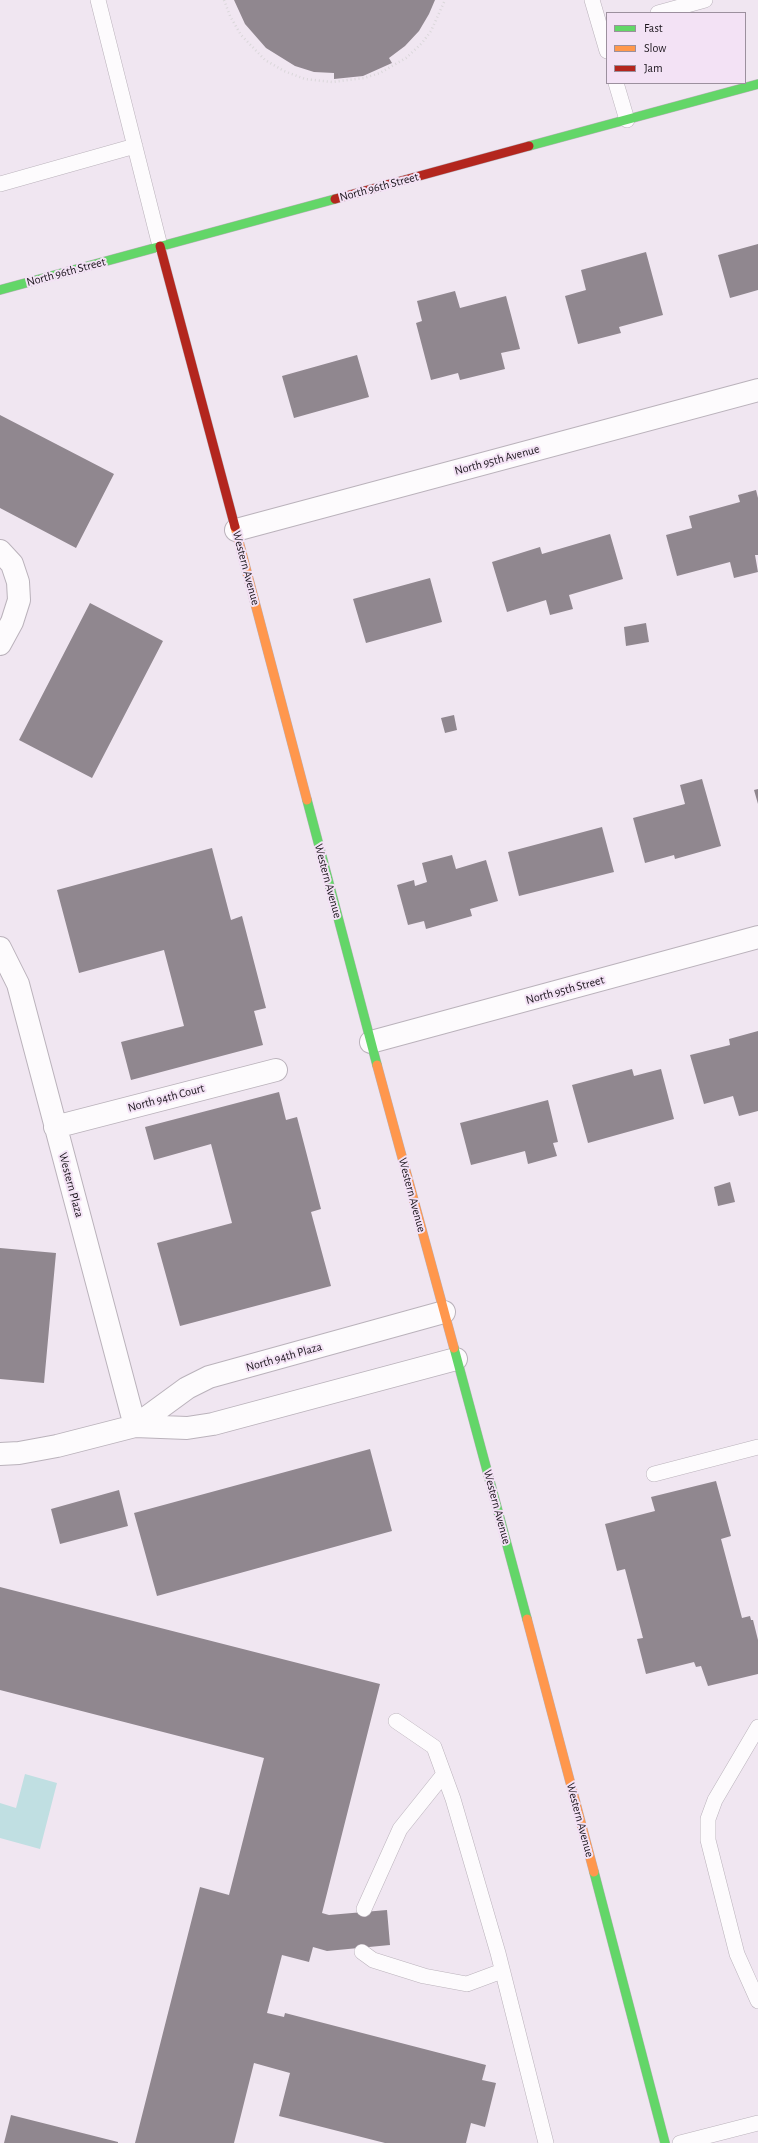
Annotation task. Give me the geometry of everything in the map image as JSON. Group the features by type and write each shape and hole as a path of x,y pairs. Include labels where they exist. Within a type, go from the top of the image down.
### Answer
{"street":[{"name":"North 96th Street","path":"0,290 758,84"},
{"name":"Western Avenue","path":"160,246 371,1042 456,1359 503,1527 665,2143"},
{"name":"North 95th Avenue","path":"236,530 758,390"},
{"path":"0,551 12,564 18,582 18,600 12,622 0,644"},
{"name":"North 95th Street","path":"371,1042 758,937"},
{"name":"Western Plaza","path":"0,948 18,984 135,1426"},
{"name":"North 94th Court","path":"55,1127 276,1070"},
{"name":"North 94th Plaza","path":"135,1426 187,1388 209,1377 444,1312"},
{"name":"North 94th Plaza","path":"0,1454 19,1453 57,1446 135,1426 187,1428 213,1424 456,1359"}],"lane":[{"path":"98,0 160,246"},
{"path":"592,0 604,28 606,43"},
{"path":"662,12 705,0"},
{"path":"616,84 627,120"},
{"path":"0,184 135,146"},
{"path":"654,1474 758,1447"},
{"path":"396,1721 434,1747 444,1774 502,1971 546,2143"},
{"path":"758,1727 715,1800 708,1819 708,1840 737,1954 758,2001"},
{"path":"364,1909 400,1829 444,1774"},
{"path":"362,1952 373,1960 424,1976 467,1984 502,1971"},
{"path":"680,2143 758,2123"}],"path":[{"path":"224,0 230,16 240,34 265,60 284,71 305,80 332,82 364,78 380,73 406,58 422,43 431,31 445,0"}],"shaded area":[{"path":"25,1774 57,1783 40,1849 0,1838 0,1803 16,1808"}],"building":[{"path":"234,0 435,0 419,31 405,46 389,58 392,63 363,76 334,79 334,73 314,72 295,66 266,48 245,24"},
{"path":"758,244 758,290 730,298 718,255"},
{"path":"646,252 663,315 619,327 621,333 578,344 565,296 586,290 581,270"},
{"path":"455,291 460,308 506,296 520,349 501,353 505,369 460,380 458,373 431,380 416,323 422,321 417,301"},
{"path":"357,355 369,397 294,418 282,376"},
{"path":"0,415 114,474 76,548 0,508"},
{"path":"756,490 758,498 758,555 755,555 758,572 734,578 730,562 677,576 666,535 692,528 689,516 740,502 738,495"},
{"path":"610,534 623,579 569,595 573,609 550,615 546,600 507,612 492,562 540,547 542,554"},
{"path":"430,578 442,622 366,643 353,599"},
{"path":"90,603 163,641 92,778 19,740"},
{"path":"646,623 649,642 626,646 624,627"},
{"path":"454,715 457,730 445,733 441,718"},
{"path":"702,779 721,846 675,859 674,855 645,863 633,818 685,804 680,785"},
{"path":"758,789 758,804 754,790"},
{"path":"602,827 614,872 519,896 508,852"},
{"path":"212,848 231,920 242,916 266,1008 254,1011 263,1045 131,1080 121,1042 184,1026 164,950 79,973 57,890"},
{"path":"452,855 456,869 486,860 498,901 470,909 472,916 426,929 424,921 408,925 397,885 414,880 415,886 427,882 422,863"},
{"path":"758,1031 758,1111 739,1116 733,1096 704,1104 690,1055 730,1045 729,1039"},
{"path":"632,1069 634,1076 661,1069 674,1119 588,1143 572,1085"},
{"path":"279,1092 286,1120 297,1117 321,1209 311,1212 331,1286 180,1326 157,1243 232,1223 211,1144 154,1160 145,1127"},
{"path":"548,1100 558,1142 553,1143 557,1156 528,1164 525,1151 471,1165 460,1123"},
{"path":"730,1182 735,1202 718,1206 714,1187"},
{"path":"0,1248 56,1253 44,1383 0,1379"},
{"path":"370,1449 392,1531 157,1596 134,1513"},
{"path":"716,1481 731,1536 721,1539 742,1618 750,1616 751,1620 753,1620 758,1640 758,1674 708,1686 701,1666 696,1667 694,1662 646,1674 637,1639 643,1638 625,1569 617,1571 605,1524 655,1511 651,1497"},
{"path":"119,1490 128,1526 60,1544 51,1509"},
{"path":"0,1587 380,1684 322,1913 329,1915 387,1910 390,1945 327,1951 313,1947 309,1962 282,1955 267,2013 284,2017 285,2013 486,2065 482,2080 496,2083 485,2127 471,2123 466,2143 385,2143 279,2116 290,2073 254,2063 234,2143 135,2143 200,1887 229,1895 264,1758 0,1690"},
{"path":"11,2115 118,2142 118,2143 4,2143"}],"traffic: fast":[{"path":"529,146 758,84"},
{"path":"0,290 335,199"},
{"path":"307,800 377,1065"},
{"path":"454,1348 527,1619"},
{"path":"594,1872 665,2143"}],"traffic: slow":[{"path":"235,527 307,800"},
{"path":"377,1065 454,1348"},
{"path":"527,1619 594,1872"}],"traffic: jam":[{"path":"335,199 529,146"},
{"path":"160,246 235,527"}]}
